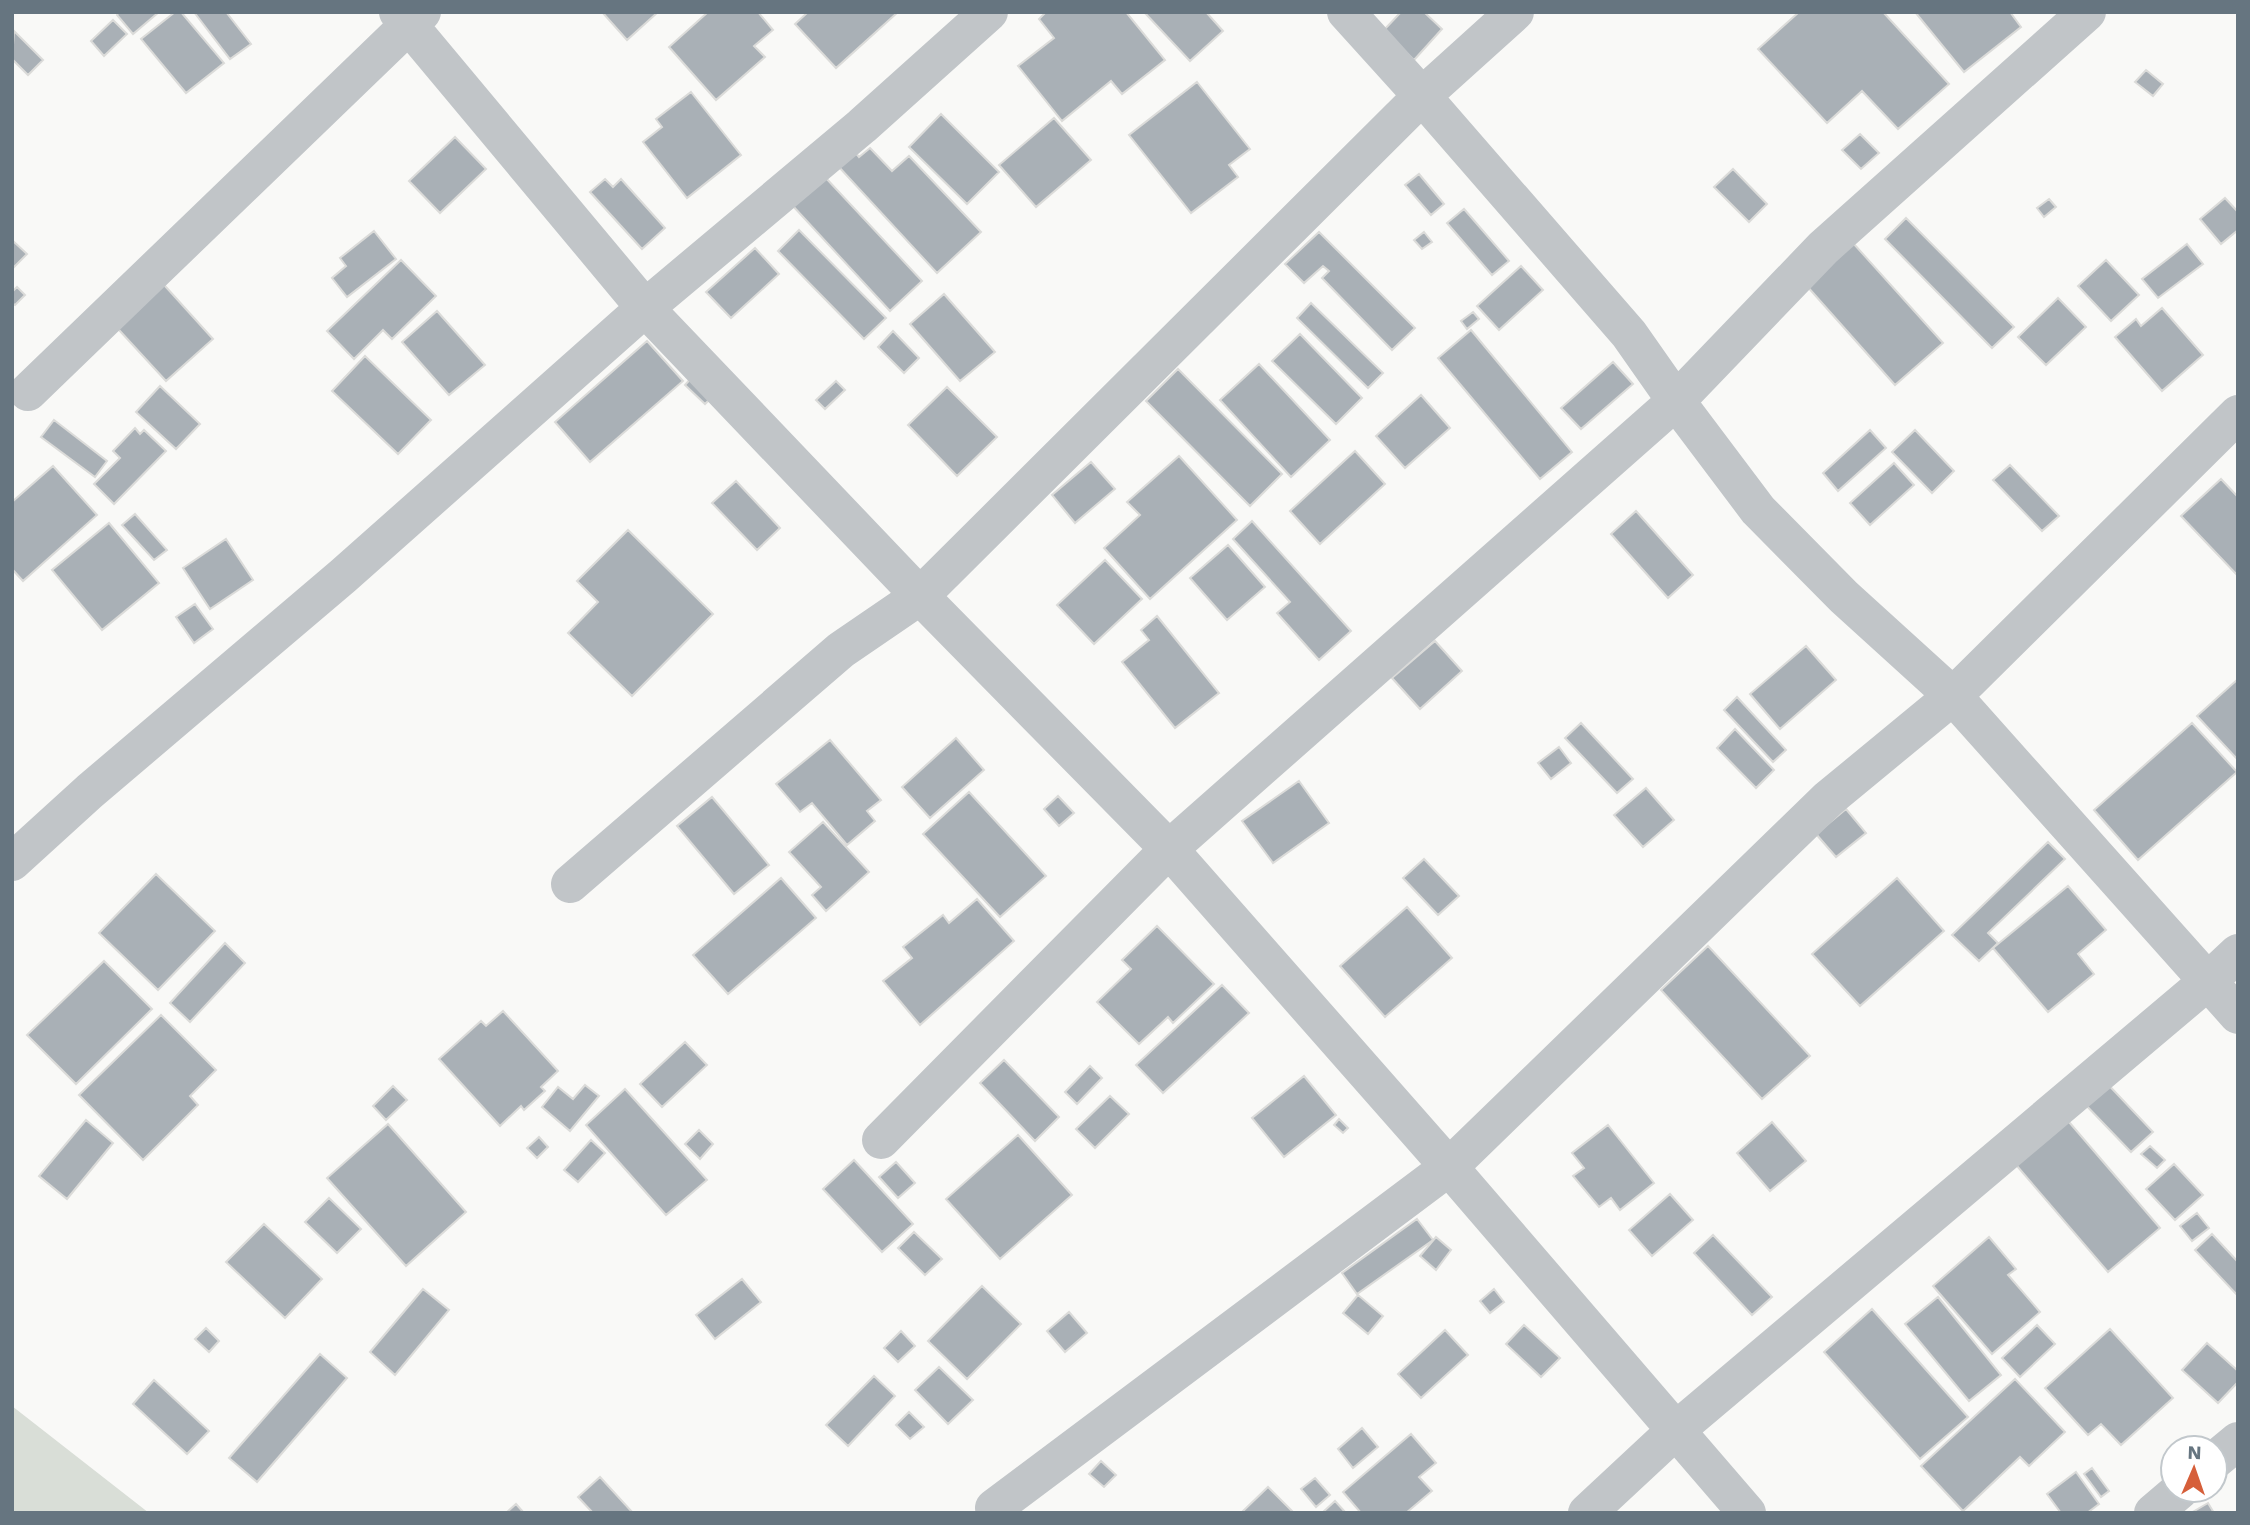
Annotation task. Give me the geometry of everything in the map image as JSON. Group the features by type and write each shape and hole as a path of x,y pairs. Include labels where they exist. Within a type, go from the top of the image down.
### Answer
{"street":[{"path":"12,862 101,782 343,576 645,308 862,126 989,12"},
{"path":"1346,12 1629,334 1758,510 1844,597 1953,696 2238,1015"},
{"path":"570,884 841,650 920,596 1422,96 1515,12"},
{"path":"881,1140 1169,849 1676,401 1823,248 2087,12"},
{"path":"28,392 410,16 645,308 920,596 1169,849 1449,1167 1747,1513"},
{"path":"994,1508 1449,1167 1828,799 1953,696 2238,415"},
{"path":"1587,1513 1675,1431 2238,953"}],"shaded area":[{"path":"12,1406 149,1513 12,1513"}],"building":[{"path":"119,12 159,12 133,34 117,15"},
{"path":"175,12 181,12 224,63 186,93 141,39"},
{"path":"194,12 226,12 251,44 230,59"},
{"path":"602,12 658,12 627,40"},
{"path":"708,12 758,12 773,30 754,46 765,57 716,100 669,47"},
{"path":"808,12 898,12 836,68 795,24"},
{"path":"1046,12 1126,12 1165,60 1122,94 1111,81 1062,121 1018,66 1054,38 1039,19"},
{"path":"1144,12 1206,12 1223,31 1190,61"},
{"path":"1401,12 1424,12 1442,29 1414,60 1383,31"},
{"path":"1799,12 1883,12 1949,84 1898,129 1862,91 1827,123 1758,49"},
{"path":"1915,12 2010,12 2021,27 1964,72"},
{"path":"113,20 127,34 104,56 91,41"},
{"path":"14,31 43,60 28,75 12,59"},
{"path":"2146,70 2163,84 2153,96 2135,82"},
{"path":"1197,82 1250,149 1229,165 1238,177 1191,213 1129,135"},
{"path":"691,92 741,155 687,198 643,142 662,127 656,119"},
{"path":"941,114 999,172 967,204 909,147"},
{"path":"1054,118 1091,160 1036,207 999,165"},
{"path":"1860,134 1879,153 1861,169 1842,150"},
{"path":"455,137 486,169 440,213 409,181"},
{"path":"870,148 892,171 909,156 981,232 937,273 838,166 854,151 859,157"},
{"path":"1733,169 1767,204 1749,222 1714,187"},
{"path":"1419,174 1444,204 1431,215 1405,185"},
{"path":"824,176 922,281 890,311 792,205"},
{"path":"605,179 613,187 621,179 665,228 642,249 590,192"},
{"path":"2225,198 2238,212 2238,230 2221,244 2200,219"},
{"path":"2049,199 2056,207 2044,217 2037,208"},
{"path":"1464,209 1509,261 1492,275 1447,223"},
{"path":"1906,218 2014,327 1992,348 1885,239"},
{"path":"799,230 886,318 864,339 778,251"},
{"path":"374,231 396,259 347,297 332,278 346,266 340,258"},
{"path":"1319,232 1415,328 1392,350 1322,278 1329,271 1323,266 1304,283 1285,264"},
{"path":"1424,232 1432,242 1422,249 1414,240"},
{"path":"12,240 27,254 12,269"},
{"path":"1853,243 1943,343 1895,385 1806,285"},
{"path":"2187,244 2203,264 2158,298 2142,279"},
{"path":"755,248 779,274 731,318 706,292"},
{"path":"401,260 436,296 392,339 383,330 354,359 327,331"},
{"path":"2106,260 2139,295 2111,321 2078,286"},
{"path":"1521,266 1543,290 1499,330 1477,306"},
{"path":"156,276 213,339 166,381 108,318"},
{"path":"17,287 25,295 15,305 12,303 12,292"},
{"path":"944,294 995,352 960,381 910,324"},
{"path":"2058,298 2086,327 2046,365 2018,337"},
{"path":"1311,303 1383,373 1368,388 1297,318"},
{"path":"2162,308 2203,355 2162,391 2115,337 2136,319 2141,326"},
{"path":"437,311 485,365 449,395 402,342"},
{"path":"1473,312 1479,319 1467,329 1461,321"},
{"path":"1471,330 1572,452 1540,479 1438,358"},
{"path":"893,331 919,358 904,373 878,347"},
{"path":"1300,334 1362,398 1336,424 1272,361"},
{"path":"647,341 683,381 590,462 555,422"},
{"path":"365,356 431,420 398,454 332,391"},
{"path":"1613,362 1633,384 1581,429 1561,408"},
{"path":"1259,364 1330,440 1291,477 1220,400"},
{"path":"1178,369 1282,474 1250,506 1146,401"},
{"path":"693,376 714,395 705,404 685,385"},
{"path":"836,381 845,390 825,409 816,400"},
{"path":"160,386 200,424 176,449 136,412"},
{"path":"947,387 997,437 957,476 908,425"},
{"path":"1421,395 1450,428 1405,468 1376,436"},
{"path":"54,420 107,461 95,477 41,437"},
{"path":"135,428 140,434 144,430 166,451 114,504 94,484 120,458 113,451"},
{"path":"1870,430 1886,448 1838,491 1823,473"},
{"path":"1915,430 1954,471 1932,493 1892,452"},
{"path":"1355,451 1385,484 1320,544 1290,511"},
{"path":"1179,456 1237,520 1150,599 1104,548 1140,515 1127,502"},
{"path":"1091,462 1115,489 1075,523 1052,495"},
{"path":"1894,463 1914,485 1870,525 1850,503"},
{"path":"2010,465 2059,516 2042,531 1993,480"},
{"path":"53,466 97,515 23,581 12,569 12,502"},
{"path":"2221,479 2238,497 2238,576 2181,516"},
{"path":"736,481 780,528 757,550 712,503"},
{"path":"1636,511 1693,575 1668,598 1611,534"},
{"path":"135,514 167,550 154,560 122,525"},
{"path":"1252,521 1351,631 1319,660 1277,613 1290,602 1233,539"},
{"path":"109,523 159,583 102,630 52,570"},
{"path":"628,530 713,614 632,696 568,633 598,602 577,581"},
{"path":"226,539 253,580 210,609 183,568"},
{"path":"1228,545 1265,587 1227,620 1190,578"},
{"path":"1105,560 1142,599 1094,644 1057,605"},
{"path":"195,604 213,629 194,643 176,617"},
{"path":"1157,616 1219,693 1175,728 1122,662 1149,640 1141,630"},
{"path":"1435,641 1462,671 1420,709 1392,678"},
{"path":"1806,646 1836,680 1780,729 1750,694"},
{"path":"2238,679 2238,760 2197,716"},
{"path":"1737,697 1786,750 1773,762 1724,710"},
{"path":"1581,723 1633,779 1617,793 1565,738"},
{"path":"2192,723 2237,772 2138,860 2094,810"},
{"path":"1735,729 1774,770 1756,788 1717,748"},
{"path":"956,738 984,770 930,818 902,787"},
{"path":"830,740 881,800 867,811 875,821 847,845 812,803 800,812 776,784"},
{"path":"1559,747 1571,763 1551,779 1538,763"},
{"path":"1299,781 1329,823 1273,863 1242,821"},
{"path":"1646,788 1674,820 1643,847 1614,815"},
{"path":"969,792 1046,876 1000,917 923,834"},
{"path":"1058,796 1074,813 1059,826 1044,809"},
{"path":"712,797 769,865 734,894 677,826"},
{"path":"1846,809 1866,833 1836,857 1816,834"},
{"path":"823,822 869,872 826,911 812,895 821,887 789,852"},
{"path":"2048,842 2065,859 1988,933 1998,943 1979,961 1952,935"},
{"path":"1424,859 1459,896 1438,915 1403,878"},
{"path":"156,874 215,931 158,990 99,933"},
{"path":"781,878 816,918 728,994 693,955"},
{"path":"1897,878 1944,931 1860,1006 1812,954"},
{"path":"2068,886 2106,930 2078,954 2094,974 2048,1012 1993,948"},
{"path":"977,899 1014,941 920,1025 883,981 912,958 903,947 943,915 949,923"},
{"path":"1407,907 1452,958 1385,1017 1340,966"},
{"path":"1157,926 1214,984 1173,1023 1168,1017 1139,1044 1097,1002 1131,969 1122,960"},
{"path":"225,943 245,963 190,1022 170,1003"},
{"path":"1708,946 1810,1056 1762,1099 1661,990"},
{"path":"104,961 152,1009 76,1084 27,1035"},
{"path":"1222,985 1249,1013 1163,1093 1136,1065"},
{"path":"503,1011 558,1071 541,1087 545,1091 524,1110 521,1106 500,1126 439,1059 481,1021 486,1026"},
{"path":"161,1015 216,1070 190,1096 198,1105 143,1160 79,1095"},
{"path":"685,1042 707,1065 662,1107 640,1084"},
{"path":"1004,1060 1059,1117 1035,1141 980,1083"},
{"path":"1090,1066 1102,1078 1077,1104 1065,1092"},
{"path":"1304,1076 1336,1115 1284,1157 1252,1118"},
{"path":"2101,1077 2153,1132 2131,1152 2079,1098"},
{"path":"585,1085 599,1096 570,1131 542,1107 558,1087 573,1099"},
{"path":"393,1086 407,1100 386,1120 373,1106"},
{"path":"625,1089 707,1180 666,1215 586,1125"},
{"path":"1110,1096 1129,1114 1095,1148 1076,1129"},
{"path":"2063,1115 2160,1228 2108,1272 2011,1159"},
{"path":"1339,1119 1348,1128 1343,1133 1334,1125"},
{"path":"86,1120 113,1143 67,1199 39,1176"},
{"path":"1772,1122 1806,1161 1770,1191 1737,1153"},
{"path":"388,1124 466,1212 406,1266 327,1178"},
{"path":"1608,1125 1654,1183 1620,1210 1611,1198 1599,1207 1573,1176 1584,1168 1572,1153"},
{"path":"699,1130 713,1144 700,1159 685,1144"},
{"path":"1018,1135 1072,1195 1000,1259 946,1199"},
{"path":"539,1137 548,1147 537,1158 527,1148"},
{"path":"591,1140 605,1153 578,1182 564,1170"},
{"path":"2150,1146 2165,1160 2157,1168 2141,1154"},
{"path":"854,1160 913,1224 882,1252 823,1189"},
{"path":"896,1162 915,1183 898,1198 879,1177"},
{"path":"2174,1164 2203,1195 2175,1220 2146,1189"},
{"path":"1670,1194 1693,1220 1652,1256 1629,1230"},
{"path":"329,1198 361,1229 337,1253 305,1222"},
{"path":"2197,1213 2209,1228 2192,1241 2180,1226"},
{"path":"1417,1219 1433,1240 1357,1294 1342,1273"},
{"path":"264,1224 322,1279 285,1318 226,1262"},
{"path":"914,1232 942,1259 925,1275 898,1248"},
{"path":"2212,1234 2238,1262 2238,1296 2195,1250"},
{"path":"1713,1235 1772,1297 1752,1315 1694,1253"},
{"path":"1436,1237 1451,1250 1436,1270 1420,1256"},
{"path":"1989,1237 2016,1269 2008,1275 2040,1312 1992,1354 1933,1286"},
{"path":"742,1279 761,1302 715,1339 696,1315"},
{"path":"982,1286 1021,1324 967,1379 928,1341"},
{"path":"423,1289 449,1310 395,1375 370,1352"},
{"path":"1494,1289 1504,1302 1490,1313 1480,1301"},
{"path":"1358,1295 1383,1316 1368,1334 1343,1313"},
{"path":"1938,1297 2001,1375 1969,1401 1905,1324"},
{"path":"1872,1309 1968,1417 1920,1459 1824,1352"},
{"path":"1069,1312 1087,1333 1065,1352 1047,1331"},
{"path":"1524,1325 1560,1358 1541,1377 1506,1344"},
{"path":"2037,1325 2055,1344 2020,1377 2002,1358"},
{"path":"206,1328 219,1341 209,1352 195,1339"},
{"path":"2110,1329 2173,1398 2121,1445 2101,1424 2088,1435 2045,1388"},
{"path":"1445,1330 1468,1355 1421,1398 1398,1374"},
{"path":"901,1331 915,1346 898,1362 884,1348"},
{"path":"2207,1343 2238,1371 2238,1382 2218,1403 2182,1370"},
{"path":"320,1354 347,1378 257,1482 229,1458"},
{"path":"939,1367 973,1400 948,1424 915,1390"},
{"path":"874,1376 895,1396 848,1446 826,1425"},
{"path":"2015,1379 2065,1432 2029,1466 2020,1457 1963,1511 1921,1466"},
{"path":"154,1380 209,1431 187,1454 133,1404"},
{"path":"909,1412 924,1427 910,1439 896,1425"},
{"path":"1362,1428 1378,1447 1353,1468 1338,1449"},
{"path":"1411,1434 1436,1463 1419,1477 1432,1491 1406,1513 1361,1513 1343,1492"},
{"path":"1101,1461 1116,1475 1104,1487 1089,1474"},
{"path":"2092,1468 2109,1491 2101,1497 2084,1474"},
{"path":"2076,1472 2099,1504 2087,1513 2061,1513 2047,1494"},
{"path":"600,1477 633,1513 593,1513 578,1497"},
{"path":"1315,1478 1330,1495 1316,1507 1301,1489"},
{"path":"1268,1487 1294,1513 1241,1513"},
{"path":"1335,1501 1346,1513 1322,1513"},
{"path":"516,1504 524,1513 506,1513"},
{"path":"2209,1504 2214,1513 2191,1513"}]}
